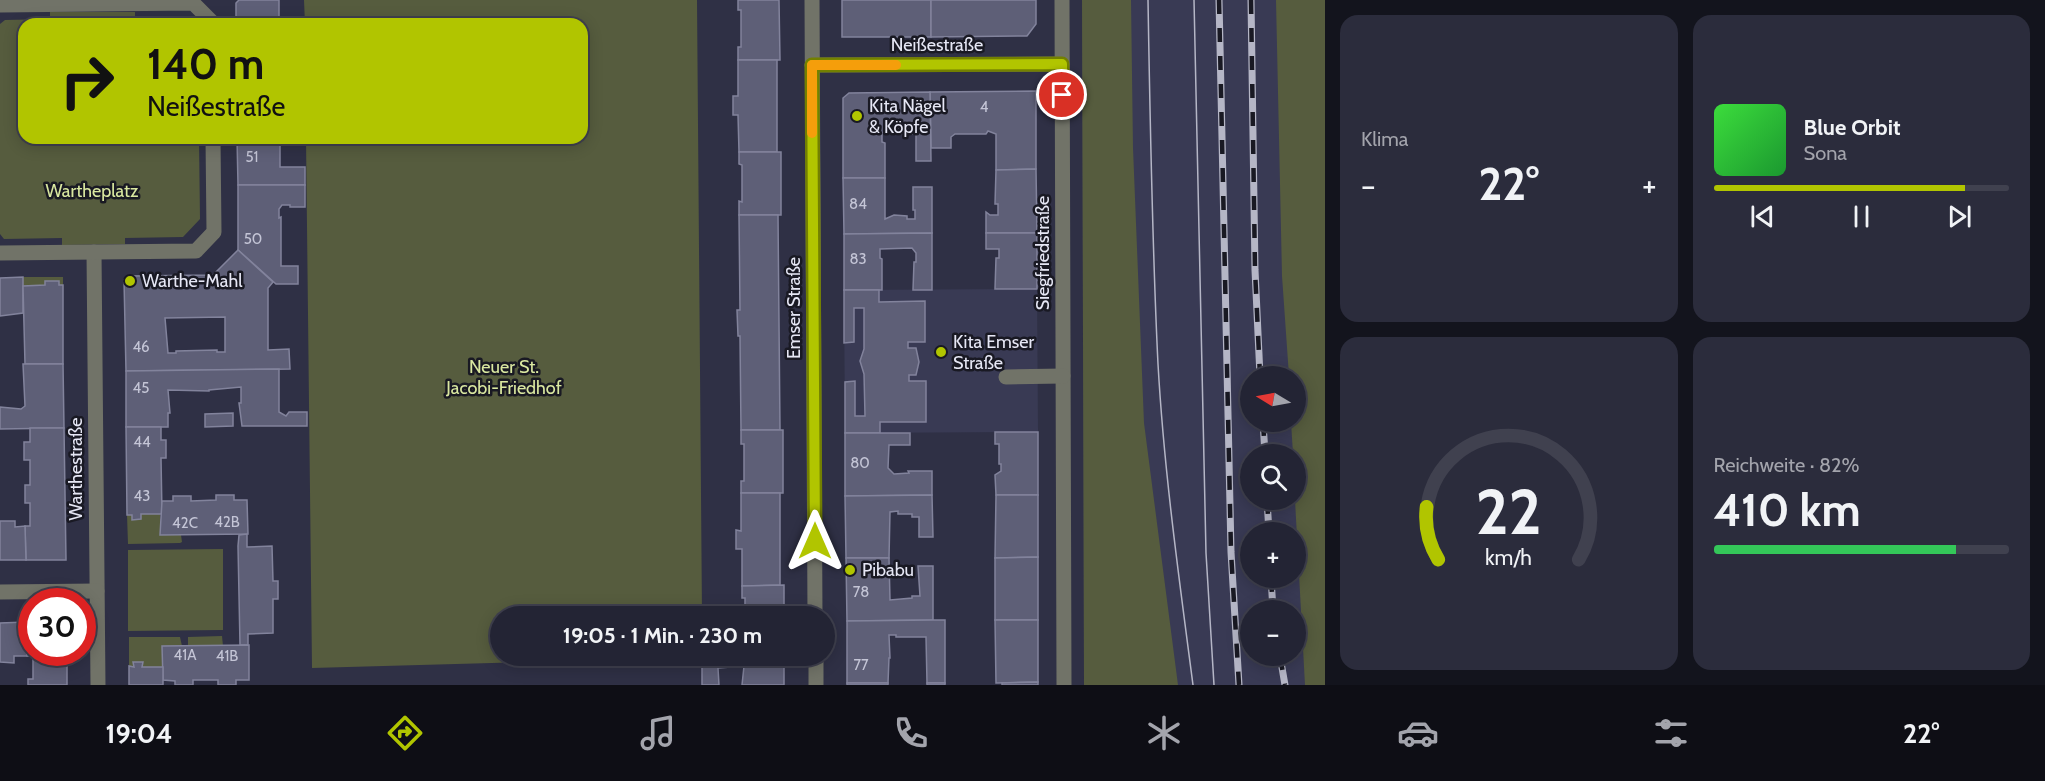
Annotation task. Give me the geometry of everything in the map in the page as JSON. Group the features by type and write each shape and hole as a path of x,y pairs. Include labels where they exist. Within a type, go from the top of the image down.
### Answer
{"street":[{"name":"Emser Straße","path":"812,0 815,606"},
{"name":"Siegfriedstraße","path":"1062,0 1064,685"},
{"path":"0,5 74,2 193,3 208,18"},
{"name":"Neißestraße","path":"812,65 1062,64"},
{"path":"0,253 196,251 214,232 213,144"},
{"name":"Warthestraße","path":"94,252 98,685"},
{"path":"1006,376 1063,376"},
{"path":"0,592 97,591"},
{"path":"816,666 816,685"}],"shaded area":[{"path":"1082,0 1325,0 1325,685 1084,685"},
{"name":"Kita Emser Straße","path":"1037,289 1038,432 845,433 844,290"}],"green space":[{"name":"Neuer St. Jacobi-Friedhof","path":"304,0 697,0 702,606 490,606 490,663 312,668 306,144 588,144 588,18 305,18"},
{"path":"1082,0 1131,0 1133,148 1144,423 1178,685 1084,685"},
{"path":"1276,0 1325,0 1325,685 1305,685 1306,600 1300,600 1300,588 1306,588 1306,522 1296,522 1296,510 1306,510 1306,444 1292,444 1292,432 1306,432 1306,366 1288,366 1282,276"},
{"name":"Wartheplatz","path":"50,12 135,12 135,18 50,18"},
{"name":"Wartheplatz","path":"5,20 18,20 18,144 199,144 200,219 183,237 125,238 125,244 62,245 62,238 4,239 0,234 0,24"},
{"path":"23,277 63,277 63,285 59,285 59,281 45,281 45,285 23,286"},
{"path":"141,514 160,514 161,535 181,535 182,542 128,544 127,515 132,515 132,520 141,519"},
{"path":"223,549 223,630 128,631 128,550"},
{"path":"222,636 223,646 188,646 188,637"},
{"path":"129,637 180,637 182,646 162,646 162,667 142,667 142,662 134,662 134,667 129,666"}],"building":[{"path":"239,0 279,0 279,18 236,18 236,3"},
{"path":"738,0 779,0 780,60 738,60 738,47 741,47 741,10 738,10"},
{"path":"842,0 931,0 931,37 842,37"},
{"path":"931,0 1036,0 1036,24 1027,36 931,37"},
{"path":"738,60 777,60 777,152 739,152 738,115 733,115 733,96 738,96"},
{"path":"1036,91 1036,169 996,170 996,134 988,131 986,134 955,134 951,137 951,148 931,148 930,92"},
{"path":"930,92 931,161 916,161 916,134 899,134 887,130 882,133 882,142 885,143 885,178 843,178 843,98 849,93"},
{"path":"237,144 280,144 280,167 305,167 305,185 238,185"},
{"path":"739,152 781,152 781,215 739,215 739,201 742,202 742,165 739,164"},
{"path":"1036,169 1037,233 986,233 986,212 990,215 998,215 998,204 995,204 996,170"},
{"path":"843,178 885,178 885,219 894,215 915,219 913,187 932,187 932,233 844,234"},
{"path":"238,185 305,185 305,207 282,205 279,209 281,266 298,266 298,284 276,284 238,250"},
{"path":"739,215 778,215 780,430 741,430 740,336 738,336 737,310 740,310"},
{"path":"932,233 932,290 913,290 916,253 912,248 880,249 882,290 844,290 844,234"},
{"path":"986,233 1037,233 1037,289 995,289 996,258 999,258 999,249 986,249"},
{"path":"238,250 273,282 268,288 268,350 289,349 290,369 126,371 124,280 129,276 213,275","holes":["225,317 225,352 217,352 217,350 168,353 165,318"]},
{"path":"23,277 23,313 0,316 0,278"},
{"path":"45,281 59,281 59,285 63,285 63,364 25,364 23,286 45,285"},
{"path":"844,290 879,290 879,302 925,301 925,342 908,342 908,348 916,348 919,362 916,375 909,375 909,381 926,381 926,422 880,422 880,433 845,433 845,382 855,381 855,416 865,416 864,374 860,361 864,349 864,308 854,308 854,342 844,343"},
{"path":"23,364 63,364 64,428 0,429 0,407 21,409 25,406"},
{"path":"279,369 279,412 286,416 289,412 307,412 307,426 242,426 239,403 241,403 241,387 209,391 168,390 170,413 168,413 168,427 126,427 126,371"},
{"path":"233,413 233,426 205,427 205,414"},
{"path":"126,427 161,427 161,440 166,440 166,458 161,458 162,514 141,514 141,519 132,520 132,515 127,515"},
{"path":"30,428 64,428 66,560 26,560 25,526 30,526 30,503 25,503 25,485 30,485 30,460 24,460 24,442 30,442"},
{"path":"741,430 783,430 783,493 741,493 741,481 744,481 744,444 741,444"},
{"path":"995,432 1038,432 1038,495 996,495 995,475 1001,471 1001,464 999,464 999,444 995,444"},
{"path":"845,433 910,433 910,445 889,445 888,468 894,474 909,473 908,471 932,471 932,495 845,496"},
{"path":"741,493 780,493 780,585 742,586 742,549 736,549 736,530 741,531"},
{"path":"216,495 234,495 234,500 247,500 248,534 160,535 162,501 173,501 173,496 191,496 191,501 216,500"},
{"path":"932,495 933,537 919,537 919,517 912,517 912,514 898,514 898,511 890,512 889,558 846,558 845,496"},
{"path":"996,495 1038,495 1038,557 995,558"},
{"path":"0,521 15,521 15,527 25,526 26,560 0,560"},
{"path":"247,534 247,547 272,546 273,581 278,581 278,599 273,599 273,633 248,634 248,645 240,645 238,546 239,535"},
{"path":"1038,557 1038,620 995,620 995,558"},
{"path":"846,558 889,558 890,600 920,596 918,566 933,566 933,620 847,621"},
{"path":"784,585 784,606 745,606 742,586"},
{"path":"945,620 945,683 927,683 926,637 889,635 888,683 847,683 847,621"},
{"path":"995,620 1038,620 1038,682 996,683"},
{"path":"18,622 18,656 14,656 14,663 0,662 0,623"},
{"path":"249,645 249,680 236,680 236,685 218,685 218,680 193,680 193,685 175,685 175,681 163,680 162,646"},
{"path":"133,662 143,662 142,667 163,667 163,685 129,685 129,666 134,667"},
{"path":"33,666 67,666 67,685 28,685 28,679 33,679"},
{"path":"702,666 744,666 718,668 719,685 702,685"},
{"path":"744,666 784,666 784,685 742,685"},
{"path":"1038,682 1038,685 1002,685 1002,683"},
{"path":"847,683 888,683 888,685 847,685"},
{"path":"927,683 945,683 945,685 927,685"}],"tram line":[{"path":"1148,0 1158,364 1168,484 1193,685"},
{"path":"1194,0 1206,553 1214,685"}],"railway":[{"path":"1219,0 1231,552 1239,685"},
{"path":"1251,0 1255,270 1260,366"},
{"path":"1264,432 1264,444"},
{"path":"1268,510 1268,522"},
{"path":"1272,588 1272,600"},
{"path":"1282,666 1285,685"}],"slow traffic":[{"path":"812,133 812,65 896,65"}],"place":[{"name":"Kita Nägel & Köpfe","path":"857,116"},
{"name":"Warthe-Mahl","path":"130,281"},
{"name":"Kita Emser Straße","path":"941,352"},
{"name":"Pibabu","path":"850,570"}],"route":[{"path":"815,541 812,65 1062,64 1062,95"}]}
